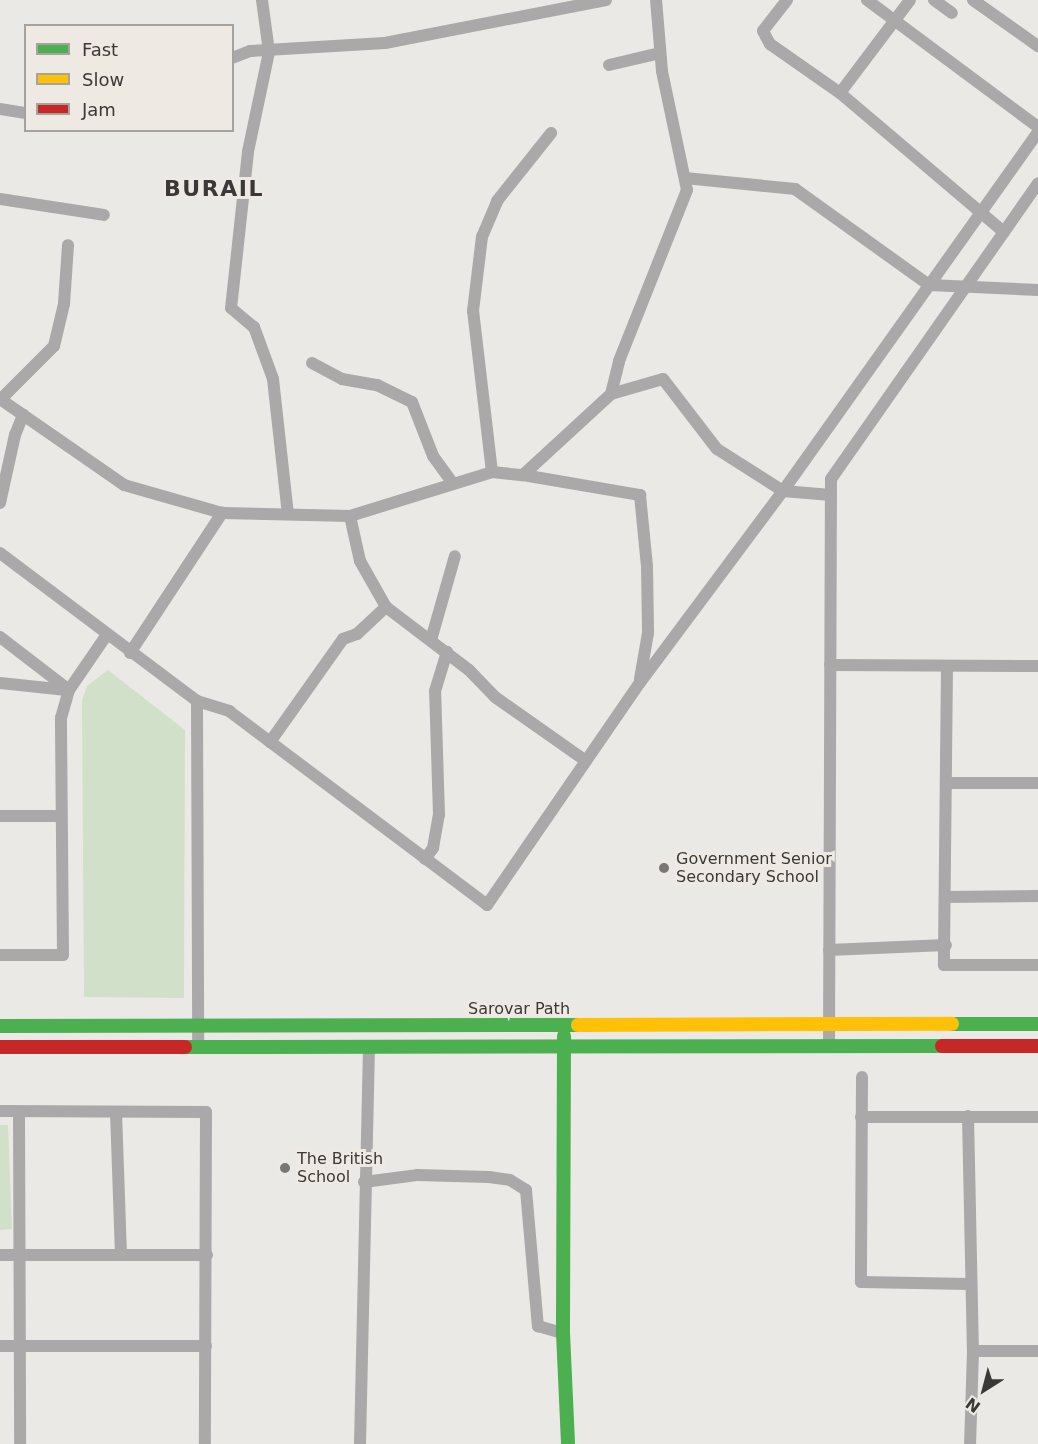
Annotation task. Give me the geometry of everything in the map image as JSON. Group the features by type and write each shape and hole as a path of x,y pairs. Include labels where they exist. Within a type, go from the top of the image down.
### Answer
{"main road":[{"name":"Sarovar Path","path":"0,1026 1038,1024"},
{"path":"564,1026 563,1333 568,1444"},
{"path":"0,1047 1038,1046"}],"street":[{"path":"262,0 269,52 248,152 231,308 254,327 273,380 288,514"},
{"path":"234,57 250,51 269,52 385,43 584,2 606,0"},
{"path":"611,394 619,361 687,190 660,52 656,0"},
{"path":"787,0 763,31 770,44 840,93 1004,232"},
{"path":"867,0 1038,127"},
{"path":"840,93 910,0"},
{"path":"934,0 952,13"},
{"path":"973,0 1038,46"},
{"path":"609,65 660,52"},
{"path":"0,109 24,113"},
{"path":"0,553 106,636 197,701 229,711 487,905 639,684 783,491 1038,132"},
{"path":"492,472 473,311 482,237 497,201 551,133"},
{"path":"685,178 795,189 929,285 964,290 1038,290"},
{"path":"829,1046 831,478 1038,183"},
{"path":"0,199 104,215"},
{"path":"68,245 64,304 54,346 0,400 124,485 222,513 350,516 492,472 640,495 648,566 648,633 639,684"},
{"path":"312,363 342,378 377,385 412,402 433,456 453,484"},
{"path":"523,475 611,394 663,379 717,449 783,491 831,495"},
{"path":"0,503 15,435 23,415"},
{"path":"130,653 222,513"},
{"path":"350,516 360,561 386,607 447,652 495,697 586,761"},
{"path":"431,640 455,556"},
{"path":"270,742 343,639 357,634 386,607"},
{"path":"0,955 63,955 61,717 69,690 106,636"},
{"path":"0,637 69,690"},
{"path":"425,859 433,848 439,814 435,691 447,652"},
{"path":"830,665 1038,666"},
{"path":"947,666 944,965 1038,965"},
{"path":"0,683 69,690"},
{"path":"197,701 198,1047"},
{"path":"946,783 1038,783"},
{"path":"0,816 62,816"},
{"path":"945,897 1038,896"},
{"path":"829,950 946,945"},
{"path":"360,1444 364,1182 369,1047"},
{"path":"862,1077 861,1282 969,1284"},
{"path":"0,1111 206,1112 205,1444"},
{"path":"19,1112 22,1254 20,1444"},
{"path":"116,1112 120,1254"},
{"path":"968,1116 969,1284 973,1351 970,1444"},
{"path":"861,1117 1038,1116"},
{"path":"364,1182 417,1175 489,1177 510,1180 526,1190 538,1326 563,1333"},
{"path":"0,1255 207,1255"},
{"path":"0,1346 206,1346"},
{"path":"973,1351 1038,1351"}],"green space":[{"path":"108,670 185,730 184,998 84,997 82,701 87,686"},
{"path":"0,1125 8,1125 12,1229 0,1230"}],"traffic: fast":[{"path":"952,1024 1038,1024"},
{"path":"0,1026 578,1025"},
{"path":"564,1036 563,1333 568,1444"},
{"path":"185,1047 942,1046"}],"traffic: slow":[{"path":"578,1025 952,1024"}],"traffic: jam":[{"path":"942,1046 1038,1046"},
{"path":"0,1047 185,1047"}],"place":[{"name":"Government Senior Secondary School","path":"664,868"},
{"name":"The British School","path":"285,1168"}],"district":[{"name":"BURAIL","path":"214,189"}]}
